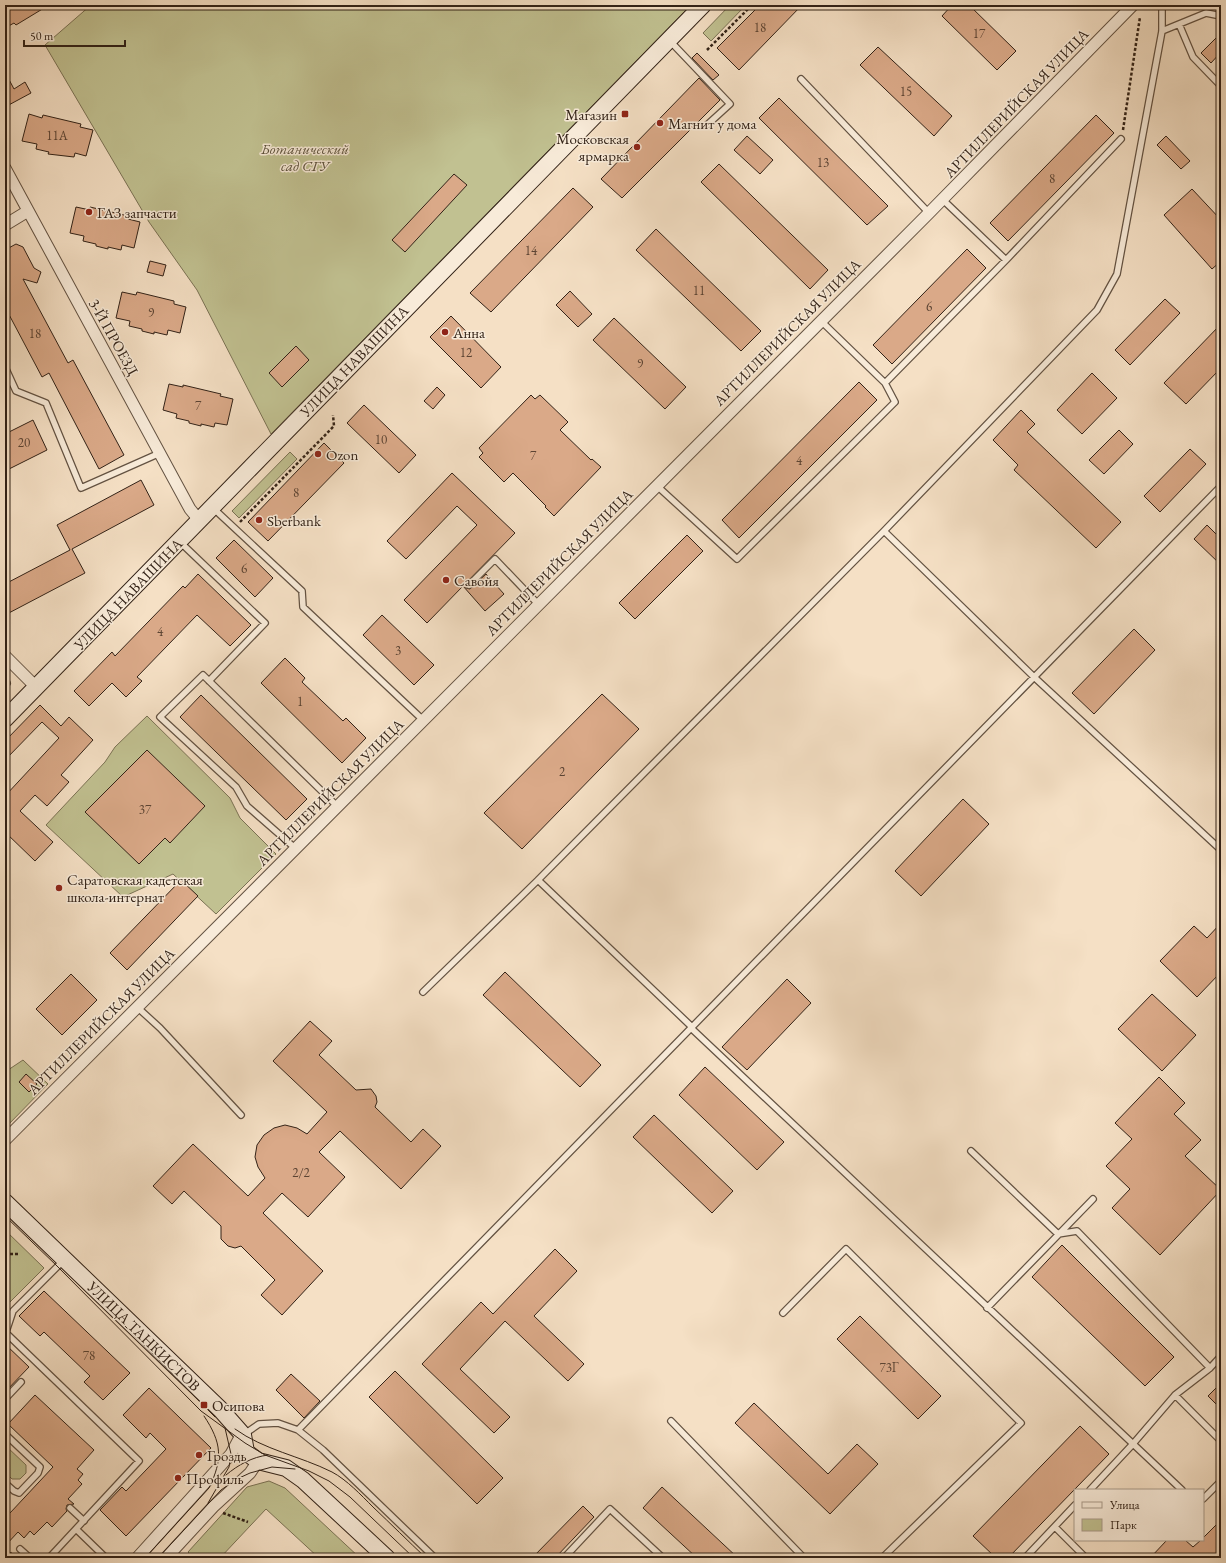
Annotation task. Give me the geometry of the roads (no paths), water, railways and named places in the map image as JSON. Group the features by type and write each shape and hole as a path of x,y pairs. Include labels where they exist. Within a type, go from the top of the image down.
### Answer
{"main road":[{"name":"УЛИЦА НАВАШИНА","path":"5,719 179,541 211,506 703,5"},
{"name":"УЛИЦА ТАНКИСТОВ","path":"5,1202 221,1410 243,1435"},
{"path":"243,1435 245,1456 286,1468 303,1480 386,1558"}],"street":[{"name":"АРТИЛЛЕРИЙСКАЯ УЛИЦА","path":"5,1140 820,320 929,213 1133,5"},
{"name":"3-Й ПРОЕЗД","path":"5,168 190,509 199,520"},
{"path":"5,225 28,211"},
{"path":"5,656 36,687"},
{"path":"137,1558 245,1456 250,1473 213,1507 166,1558"}],"lane":[{"path":"423,992 538,880 884,531 1097,310 1117,274 1162,31 1162,5"},
{"path":"1162,31 1206,13 1221,16"},
{"path":"1178,24 1193,57 1221,86"},
{"path":"669,40 730,104 707,125"},
{"path":"801,79 929,213"},
{"path":"884,383 1006,260 1121,139"},
{"path":"942,199 1006,260"},
{"path":"656,485 737,559 895,402 884,383 820,320"},
{"path":"5,368 16,391 46,402 81,488 160,453"},
{"path":"298,1430 1221,486"},
{"path":"211,506 302,591 303,607 423,720"},
{"path":"884,531 1034,677 1221,850"},
{"path":"179,541 265,623 209,681"},
{"path":"469,585 495,559 538,604"},
{"path":"296,848 247,806 236,787 160,717 203,675 337,806"},
{"path":"538,880 987,1308 1181,1489"},
{"path":"137,1006 160,1028 240,1115"},
{"path":"971,1151 1058,1234"},
{"path":"987,1308 1092,1199"},
{"path":"1058,1234 1077,1231 1210,1368"},
{"path":"783,1313 846,1249 1021,1423 882,1558"},
{"path":"49,1558 139,1461 6,1334 13,1311 65,1259"},
{"path":"1091,1489 1132,1445 1175,1395 1210,1368 1221,1356"},
{"path":"5,1399 21,1382"},
{"path":"1175,1395 1221,1441"},
{"path":"671,1421 804,1558"},
{"path":"243,1435 259,1424 278,1423 298,1430 323,1450 435,1558"},
{"path":"5,1434 40,1467 35,1476 19,1492 14,1491 5,1483"},
{"path":"35,1476 40,1480"},
{"path":"1204,1498 1221,1481"},
{"path":"1025,1558 1074,1506"},
{"path":"70,1508 84,1521"},
{"path":"564,1558 610,1509 663,1558"},
{"path":"1055,1526 1086,1558"},
{"path":"76,1529 106,1558"},
{"path":"20,1549 30,1558"}],"tram line":[{"path":"5,1216 57,1266 201,1411 245,1443 265,1455 309,1471 329,1481 350,1497 414,1558"},
{"path":"121,1322 215,1417"},
{"path":"145,1558 209,1488 214,1478 218,1460 217,1443 204,1416"},
{"path":"208,1503 229,1467 231,1454 225,1428"},
{"path":"235,1429 270,1448 320,1466 338,1475 354,1488 426,1558"},
{"path":"226,1475 246,1462 268,1455"},
{"path":"158,1558 221,1490 237,1479 250,1473 272,1467 295,1469"}],"place":[{"name":"Магазин","path":"625,114"},
{"name":"Магнит у дома","path":"660,123"},
{"name":"Московская ярмарка","path":"637,147"},
{"name":"ГАЗ запчасти","path":"89,212"},
{"name":"Анна","path":"445,332"},
{"name":"Ozon","path":"318,454"},
{"name":"Sberbank","path":"259,520"},
{"name":"Савойя","path":"446,580"},
{"name":"Саратовская кадетская школа-интернат","path":"59,888"},
{"name":"Осипова","path":"204,1405"},
{"name":"Гроздь","path":"199,1455"},
{"name":"Профиль","path":"178,1478"}],"park label":[{"name":"Ботанический сад СГУ","path":"305,156"}]}
